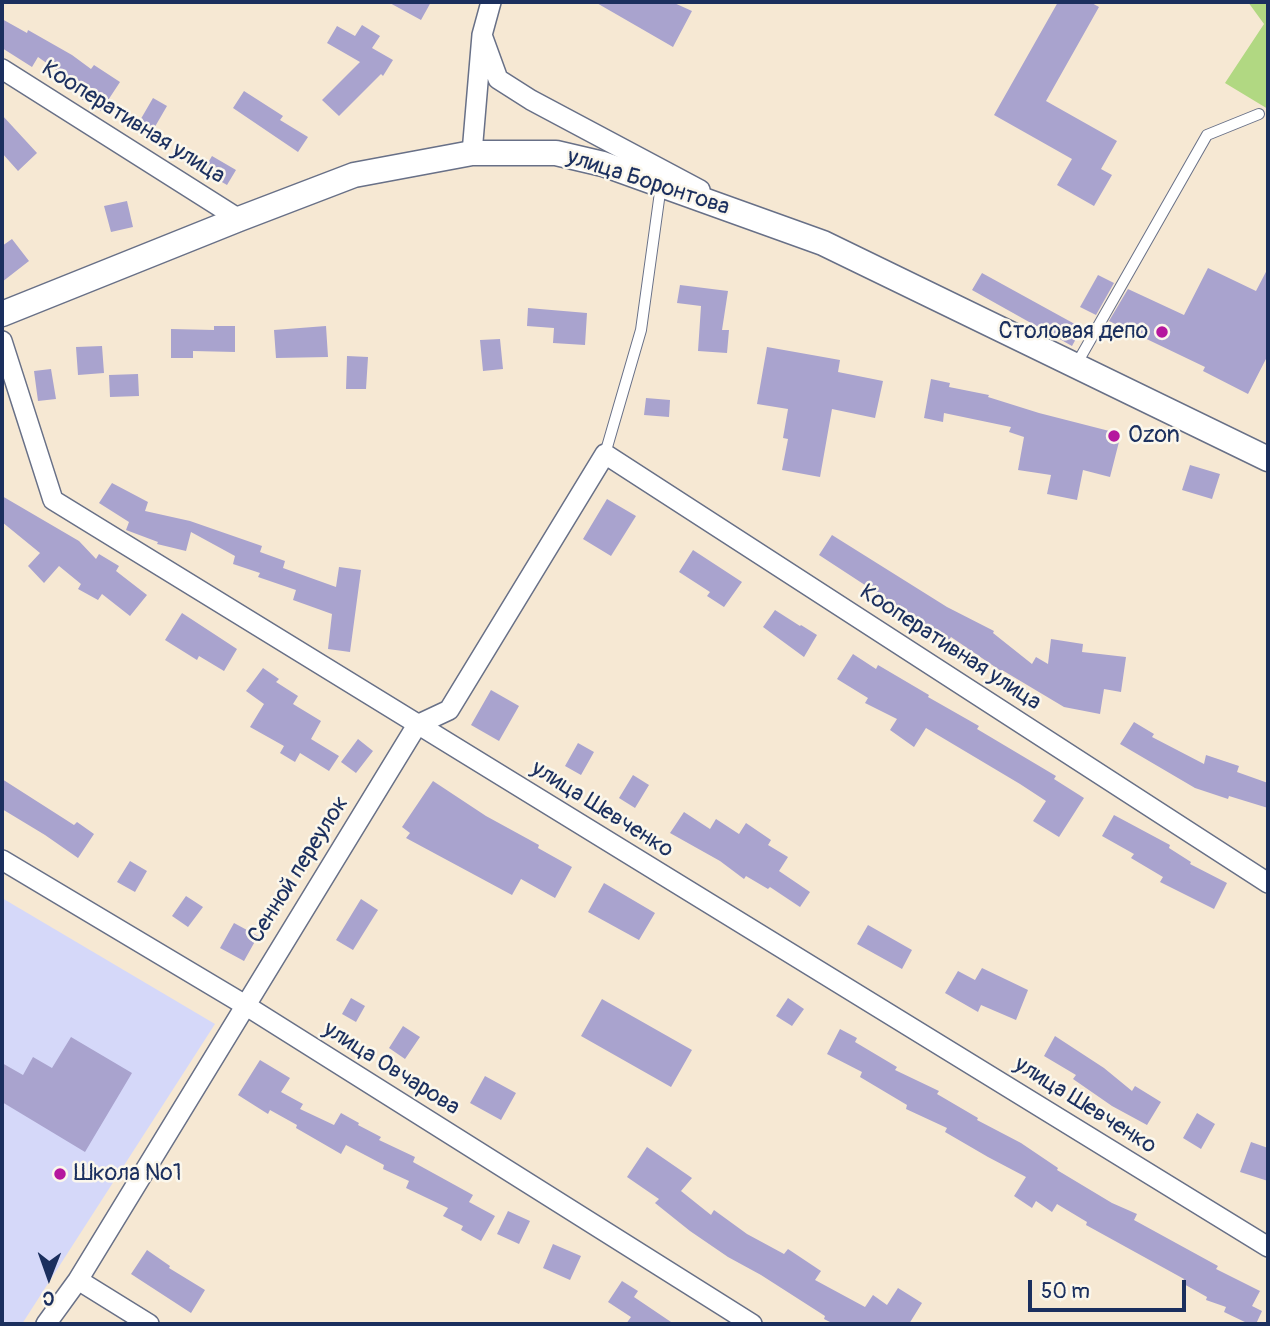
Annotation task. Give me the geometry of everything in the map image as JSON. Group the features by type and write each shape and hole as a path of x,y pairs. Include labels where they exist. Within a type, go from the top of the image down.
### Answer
{"street":[{"path":"472,153 482,35 491,2"},
{"path":"482,35 498,79 531,100 747,216"},
{"name":"Кооперативная улица","path":"2,69 239,219"},
{"name":"улица Боронтова","path":"2,314 354,175 472,153 556,153 603,164 823,243 1268,459"},
{"name":"улица Шевченко","path":"2,341 53,500 1268,1247"},
{"path":"417,725 449,710 605,454"},
{"name":"Кооперативная улица","path":"605,454 1268,883"},
{"name":"Сенной переулок","path":"46,1324 78,1280 417,725"},
{"name":"улица Овчарова","path":"2,860 245,1005 752,1324"},
{"path":"78,1280 149,1324"}],"lane":[{"path":"1076,366 1207,135 1259,114"},
{"path":"605,454 640,330 661,184"}],"shaded area":[{"name":"Школа №1","path":"2,898 215,1024 22,1324 2,1324"}],"green space":[{"path":"1248,2 1268,2 1268,109 1225,83 1264,24"}],"building":[{"path":"388,2 431,2 421,20"},
{"path":"595,2 672,2 692,11 673,47"},
{"path":"1058,2 1090,2 1099,7 1046,101 1117,141 1101,169 1112,175 1094,206 1057,185 1072,159 994,115"},
{"path":"2,19 27,33 28,30 91,69 94,65 120,82 101,111 80,98 85,90 38,57 32,67 2,48"},
{"path":"362,25 380,36 372,48 393,60 383,76 381,74 339,116 322,100 360,62 327,43 337,26 355,36"},
{"path":"244,91 283,116 280,120 308,137 298,152 233,108"},
{"path":"153,98 167,106 149,137 135,129"},
{"path":"2,115 37,153 18,171 2,153"},
{"path":"212,156 236,170 227,185 203,171"},
{"path":"127,201 133,227 111,232 104,206"},
{"path":"12,239 29,261 2,282 2,246"},
{"path":"1208,268 1256,291 1268,268 1268,355 1248,394 1203,371 1205,367 1109,321 1128,289 1184,315"},
{"path":"982,273 1082,328 1072,346 972,290"},
{"path":"1098,275 1114,283 1096,315 1080,307"},
{"path":"680,285 728,291 722,330 729,330 727,353 698,351 701,306 677,303"},
{"path":"528,308 587,313 585,345 553,343 554,328 527,326"},
{"path":"214,326 235,326 235,352 193,351 193,358 171,358 171,329 214,330"},
{"path":"326,326 328,357 276,358 274,330"},
{"path":"500,339 503,369 483,371 480,340"},
{"path":"102,346 104,373 78,375 76,347"},
{"path":"767,347 840,360 838,372 883,381 875,418 832,409 820,477 782,470 788,439 783,438 788,409 757,404"},
{"path":"347,356 368,357 366,389 346,389"},
{"path":"51,369 56,399 38,401 34,371"},
{"path":"138,374 139,396 110,397 109,375"},
{"path":"931,379 950,383 949,387 989,395 988,397 1039,413 1121,434 1110,477 1083,470 1077,500 1047,494 1051,475 1018,470 1024,437 1009,432 1011,427 944,413 943,422 924,418"},
{"path":"646,398 670,400 669,417 644,415"},
{"path":"1190,465 1220,474 1212,499 1182,490"},
{"path":"112,483 148,502 145,511 190,521 262,546 260,552 285,561 283,568 336,587 339,567 361,570 350,652 328,649 332,614 293,600 296,590 258,577 260,573 233,564 235,556 191,532 186,551 157,544 158,542 126,530 129,522 99,503"},
{"path":"2,496 79,541 96,559 99,554 119,566 116,571 147,595 130,616 102,594 98,600 78,589 81,584 59,566 44,583 28,566 40,553 2,522"},
{"path":"607,499 636,516 611,556 583,539"},
{"path":"832,535 947,607 994,631 993,633 1032,664 1036,657 1048,664 1051,639 1083,644 1082,652 1126,657 1121,692 1104,689 1100,714 1064,707 1001,671 951,637 949,640 819,555"},
{"path":"693,550 742,582 724,607 707,596 710,592 679,572"},
{"path":"775,610 817,635 804,657 763,627"},
{"path":"182,613 237,649 224,671 199,656 197,660 165,640"},
{"path":"853,654 876,669 878,665 979,726 977,729 1056,776 1054,779 1084,798 1059,837 1033,821 1046,801 1020,784 926,728 914,747 890,730 897,719 865,703 868,698 837,679"},
{"path":"263,668 279,679 276,682 298,696 293,704 321,721 311,739 339,756 329,771 300,753 295,762 280,753 284,746 250,727 264,704 246,691"},
{"path":"491,690 519,706 499,741 471,725"},
{"path":"1134,722 1154,734 1152,737 1204,764 1206,755 1239,766 1237,772 1268,783 1268,808 1195,788 1120,744"},
{"path":"358,739 373,751 356,773 341,762"},
{"path":"578,743 594,752 581,775 565,766"},
{"path":"633,775 649,785 635,808 619,798"},
{"path":"2,779 74,825 77,822 94,834 78,858 2,809"},
{"path":"433,781 572,867 555,898 521,879 512,895 406,838 410,833 402,827"},
{"path":"684,812 710,829 716,819 739,834 746,823 771,840 768,845 788,857 779,871 810,892 800,907 770,887 768,889 746,876 744,879 720,861 670,833"},
{"path":"1114,815 1170,845 1169,848 1191,862 1190,864 1227,883 1214,909 1160,882 1163,877 1131,858 1134,854 1102,836"},
{"path":"130,861 147,871 135,892 117,882"},
{"path":"604,883 655,913 639,940 588,912"},
{"path":"186,896 203,907 188,927 172,916"},
{"path":"361,899 378,910 353,950 336,940"},
{"path":"234,923 258,936 244,961 220,948"},
{"path":"868,925 912,950 902,969 857,944"},
{"path":"982,968 1028,990 1016,1020 981,1005 978,1012 945,993 958,971 975,980"},
{"path":"351,998 365,1006 356,1022 342,1014"},
{"path":"788,998 804,1009 792,1026 776,1016"},
{"path":"602,999 692,1050 671,1087 581,1036"},
{"path":"403,1026 420,1037 405,1059 389,1048"},
{"path":"840,1029 857,1038 855,1042 897,1067 895,1070 939,1091 937,1094 978,1118 977,1120 1021,1143 1058,1168 1057,1170 1112,1203 1137,1214 1134,1220 1218,1266 1216,1269 1260,1291 1252,1306 1262,1311 1256,1324 1249,1324 1224,1312 1226,1307 1206,1300 1207,1297 1182,1283 1184,1279 1086,1225 1087,1222 1057,1204 1052,1212 1036,1201 1032,1208 1014,1196 1026,1177 945,1132 947,1128 906,1109 907,1105 860,1077 862,1072 827,1054"},
{"path":"1055,1036 1104,1068 1132,1091 1135,1086 1161,1102 1147,1125 1112,1106 1073,1079 1076,1075 1044,1056"},
{"path":"71,1037 132,1073 85,1152 2,1102 2,1063 23,1075 33,1057 52,1068"},
{"path":"260,1060 290,1078 281,1092 303,1104 300,1109 334,1125 341,1113 381,1137 379,1140 415,1157 413,1162 473,1195 469,1202 495,1216 481,1241 461,1230 463,1226 443,1216 448,1208 406,1188 409,1181 383,1169 384,1165 346,1145 341,1154 296,1128 297,1125 270,1110 268,1114 238,1095"},
{"path":"485,1076 516,1093 501,1120 470,1103"},
{"path":"1197,1113 1215,1124 1201,1149 1183,1138"},
{"path":"1251,1142 1268,1148 1268,1181 1240,1172"},
{"path":"647,1147 692,1178 681,1191 711,1215 714,1210 747,1234 784,1254 788,1249 821,1271 815,1280 865,1307 873,1295 887,1305 898,1288 922,1303 909,1324 834,1324 761,1275 728,1257 690,1231 655,1203 659,1199 627,1177"},
{"path":"508,1211 530,1221 519,1244 497,1234"},
{"path":"553,1244 581,1256 570,1280 543,1268"},
{"path":"147,1250 170,1266 169,1268 205,1290 191,1313 131,1274"},
{"path":"622,1281 638,1291 634,1297 674,1324 626,1324 631,1317 608,1302"}],"place":[{"name":"Столовая депо","path":"1162,332"},
{"name":"Ozon","path":"1114,436"},
{"name":"Школа №1","path":"60,1174"}]}
